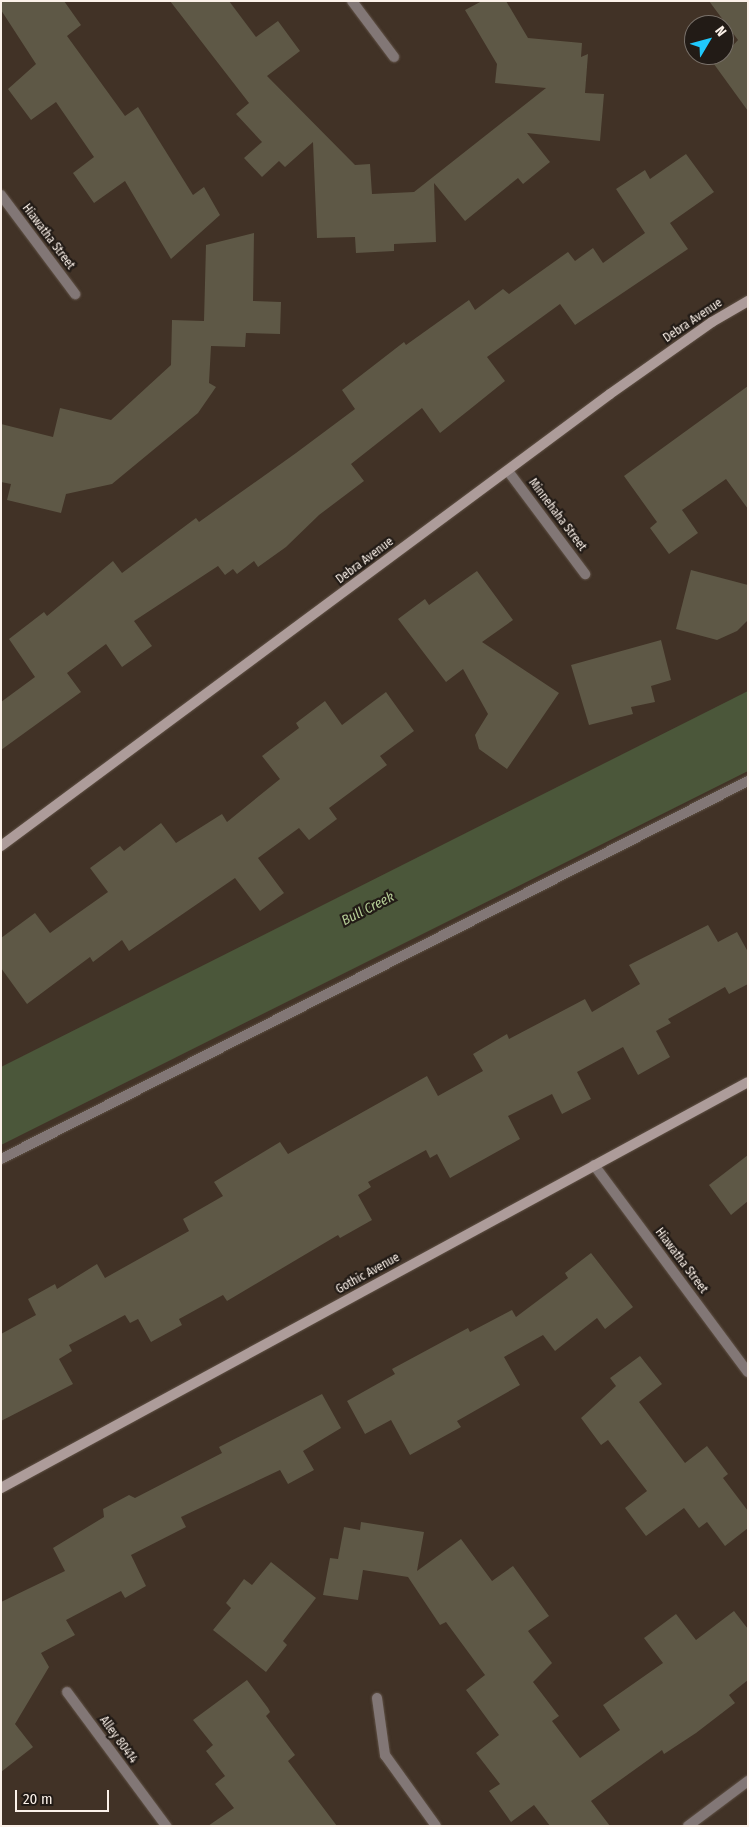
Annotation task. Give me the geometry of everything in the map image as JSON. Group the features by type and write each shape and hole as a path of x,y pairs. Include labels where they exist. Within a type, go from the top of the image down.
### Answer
{"street":[{"path":"352,1 394,57"},
{"name":"Hiawatha Street","path":"1,195 75,294"},
{"name":"Debra Avenue","path":"1,846 712,322 748,301"},
{"name":"Minnehaha Street","path":"508,471 585,574"},
{"path":"1,1158 748,781"},
{"name":"Gothic Avenue","path":"1,1488 748,1082"},
{"name":"Hiawatha Street","path":"594,1165 748,1372"},
{"name":"Alley 80414","path":"67,1692 166,1826"},
{"path":"377,1698 386,1755 436,1826"},
{"path":"688,1826 748,1781"}],"water":[{"name":"Bull Creek","path":"748,691 748,771 1,1145 1,1067"}],"building":[{"path":"1,1 64,1 81,25 67,36 125,116 138,107 193,195 204,187 220,215 171,259 125,181 94,203 73,173 94,157 56,102 31,120 8,89 36,64 1,10"},
{"path":"170,1 229,1 256,37 278,21 300,51 267,76 355,165 370,164 372,194 414,192 546,88 495,83 497,64 465,10 482,1 506,1 528,38 582,43 581,57 588,54 585,93 604,94 600,141 527,133 550,162 523,184 518,178 465,221 434,183 436,242 394,244 394,251 356,253 355,237 317,238 313,142 285,167 279,161 262,177 244,158 262,142 236,114 249,103"},
{"path":"709,1 748,1 748,111 715,65 734,65 734,44 738,40 734,35 734,15 719,15"},
{"path":"686,154 714,192 670,223 688,249 575,325 560,304 487,357 505,381 440,433 422,408 351,464 364,481 319,515 286,547 258,567 254,561 237,574 233,569 225,575 218,566 134,621 152,646 122,667 106,644 67,673 81,692 1,750 1,702 35,677 9,639 44,612 47,616 113,561 122,573 196,518 199,522 296,453 355,409 342,390 404,342 406,345 469,300 475,310 503,289 509,294 568,252 575,261 593,248 603,263 645,233 616,189 645,170 650,179"},
{"path":"254,233 253,301 281,302 280,334 246,333 245,347 211,346 209,383 216,387 198,413 112,484 66,494 61,513 7,500 11,484 1,482 1,424 53,437 60,408 111,420 171,365 172,320 204,321 206,245"},
{"path":"748,386 748,509 726,479 682,510 698,533 669,554 650,528 657,522 624,476"},
{"path":"691,570 748,585 748,620 737,631 717,640 676,629"},
{"path":"477,571 513,620 482,642 559,693 507,769 479,749 475,735 488,714 463,669 446,682 398,619 425,599 429,605"},
{"path":"661,640 671,680 651,686 655,702 631,707 633,714 589,725 571,665"},
{"path":"386,692 414,731 380,756 387,765 329,808 337,819 309,840 299,828 258,858 284,893 260,911 235,878 129,951 122,940 93,962 90,957 27,1004 1,968 1,938 35,913 50,933 108,892 90,868 120,846 124,851 161,823 176,843 222,814 227,822 280,779 262,756 299,728 296,723 325,701 342,725"},
{"path":"708,925 718,942 737,932 748,952 748,984 729,994 725,987 668,1019 671,1023 656,1031 670,1057 638,1075 623,1047 577,1072 591,1099 562,1114 552,1094 508,1116 520,1139 450,1178 437,1154 430,1158 426,1150 368,1182 371,1187 358,1195 372,1220 340,1238 338,1235 227,1301 223,1295 179,1319 182,1325 151,1342 138,1319 130,1323 125,1315 69,1345 72,1351 59,1359 73,1384 1,1421 1,1334 36,1315 28,1299 55,1284 57,1289 97,1264 105,1278 189,1231 183,1219 223,1196 214,1182 280,1142 288,1154 427,1076 438,1096 483,1071 473,1054 507,1034 509,1039 585,999 592,1012 640,984 629,965"},
{"path":"748,1155 748,1201 731,1215 709,1185"},
{"path":"591,1253 633,1307 605,1329 597,1318 555,1351 543,1335 504,1357 520,1385 457,1421 461,1427 410,1455 391,1420 365,1434 347,1401 395,1374 392,1369 468,1328 470,1332 512,1310 516,1317 568,1278 565,1273"},
{"path":"640,1356 662,1384 639,1402 685,1463 707,1446 728,1474 723,1478 748,1511 748,1528 725,1546 707,1522 699,1528 684,1508 646,1536 625,1508 647,1491 608,1440 601,1445 581,1418 616,1386 610,1378"},
{"path":"322,1394 341,1428 303,1451 314,1470 288,1484 280,1470 181,1517 186,1527 131,1555 146,1586 125,1598 121,1591 66,1620 75,1635 41,1653 49,1667 15,1724 33,1747 1,1772 1,1602 65,1571 53,1548 104,1517 103,1509 129,1495 135,1498 222,1453 219,1447"},
{"path":"361,1522 424,1532 417,1571 461,1539 492,1581 513,1566 549,1616 528,1631 552,1663 533,1682 559,1716 552,1721 580,1758 620,1730 603,1705 663,1663 644,1638 676,1614 696,1640 734,1611 748,1629 748,1680 729,1695 735,1703 696,1733 664,1754 662,1750 591,1801 610,1826 550,1826 534,1805 511,1822 489,1791 500,1784 476,1753 499,1735 466,1690 485,1675 446,1622 440,1625 408,1577 363,1570 358,1600 323,1595 330,1558 338,1559 344,1527 360,1530"},
{"path":"271,1562 316,1598 283,1641 287,1645 266,1672 213,1630 231,1608 226,1603 244,1579 252,1585"},
{"path":"247,1680 268,1708 270,1712 266,1716 295,1755 288,1761 337,1826 208,1826 234,1808 215,1784 225,1776 206,1751 213,1745 193,1720"}]}
